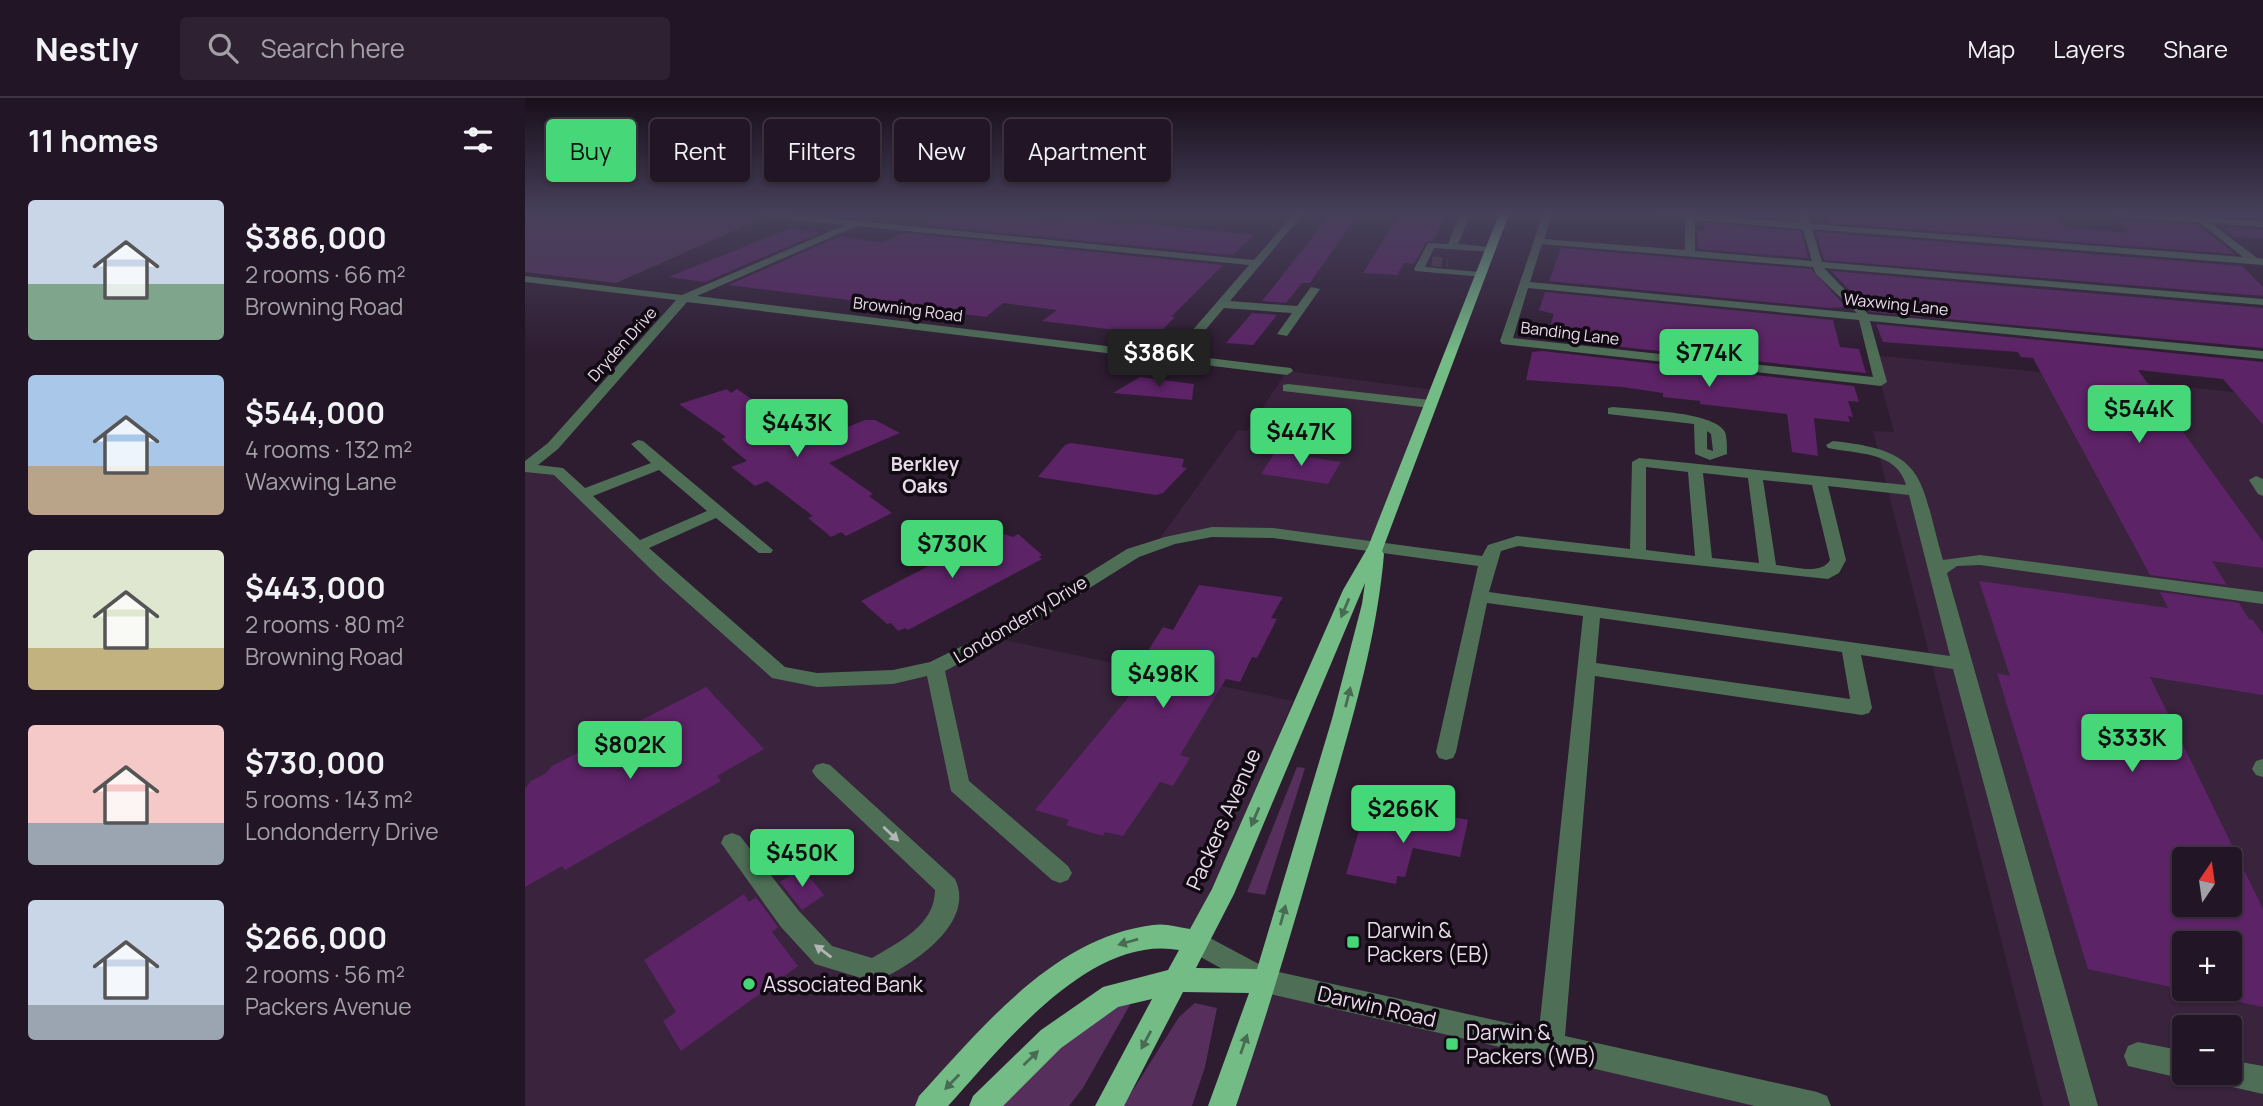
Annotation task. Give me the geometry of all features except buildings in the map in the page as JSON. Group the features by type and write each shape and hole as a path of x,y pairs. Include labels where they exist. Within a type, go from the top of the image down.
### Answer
{"main road":[{"name":"Packers Avenue","path":"1109,1106 1179,980 1195,941 1222,894 1352,590 1376,547 1485,261"},
{"name":"Packers Avenue","path":"1222,1106 1266,981 1345,706 1371,604 1376,547"},
{"name":"Darwin Road","path":"929,1106 1017,1015 1093,955 1125,942 1155,936 1195,941"},
{"name":"Darwin Road","path":"983,1106 1051,1039 1112,996 1179,980 1266,981"}],"street":[{"name":"Dryden Drive","path":"525,468 562,436 684,298 769,261"},
{"path":"1236,261 1256,263"},
{"path":"1426,261 1419,269 1441,261"},
{"path":"1458,261 1479,275"},
{"path":"1525,285 1533,261"},
{"path":"1772,261 2263,302"},
{"path":"1817,261 1820,272 1863,316"},
{"path":"1176,357 1256,263"},
{"name":"Browning Road","path":"525,279 1287,371"},
{"name":"Waxwing Lane","path":"1525,285 2263,355"},
{"name":"Banding Lane","path":"1525,285 1506,341 1881,382 1863,316"},
{"path":"1283,334 1315,289"},
{"path":"1221,304 1300,310"},
{"path":"1288,388 1430,404"},
{"path":"1613,411 1697,420 1710,425 1718,432 1720,454 1705,464"},
{"path":"638,444 765,550"},
{"path":"1833,445 1878,453 1899,462 1909,472 2084,1106"},
{"path":"1638,553 1639,462 1705,464 1755,474 1916,491"},
{"path":"583,494 661,464"},
{"path":"1704,561 1705,464"},
{"name":"Londonderry Drive","path":"525,468 558,471 638,547 779,673 817,680 854,681 893,677 935,668 1015,627 1115,562 1171,540 1238,531 1487,562"},
{"path":"1755,474 1768,569"},
{"path":"1446,751 1487,562 1494,548 1517,541 1822,575 1833,569 1839,560 1819,481"},
{"path":"638,547 718,512"},
{"path":"1938,572 1942,566 1955,561 1980,560 2263,598"},
{"path":"1480,596 1961,664"},
{"path":"1551,1046 1592,612"},
{"path":"1586,668 1862,708 1850,647"},
{"path":"935,668 959,785 1060,873"},
{"path":"732,843 790,919 824,956 874,970 921,940 936,926 947,908 947,886 823,771"},
{"name":"Darwin Road","path":"1195,941 1266,981 1817,1106"},
{"path":"2138,1056 2172,1063"},
{"path":"2242,1076 2263,1080"}],"shaded area":[{"path":"525,261 666,261 616,283 525,272"},
{"path":"1873,355 2263,395 2263,1106 2043,1106 1873,431 1894,432"},
{"path":"1287,371 1436,390 1376,547 1238,531 1155,545 1238,430 1247,431"},
{"path":"525,468 554,470 779,673 893,677 995,638 1293,701 1195,941 1093,955 929,1106 525,1106"},
{"path":"1297,767 1305,768 1265,895 1247,892"},
{"path":"1266,981 1817,1106 1222,1106"},
{"path":"1131,1003 1083,1088 1069,1106 1000,1106 1076,1028 1094,1015"},
{"path":"1195,1003 1217,1008 1205,1067 1192,1106 1123,1106 1179,1017"}],"tunnel":[{"path":"1432,261 1448,263"}],"place":[{"name":"Darwin & Packers (EB)","path":"1353,942"},
{"name":"Associated Bank","path":"749,984"},
{"name":"Darwin & Packers (WB)","path":"1452,1044"}],"district":[{"name":"Berkley Oaks","path":"925,475"}]}
